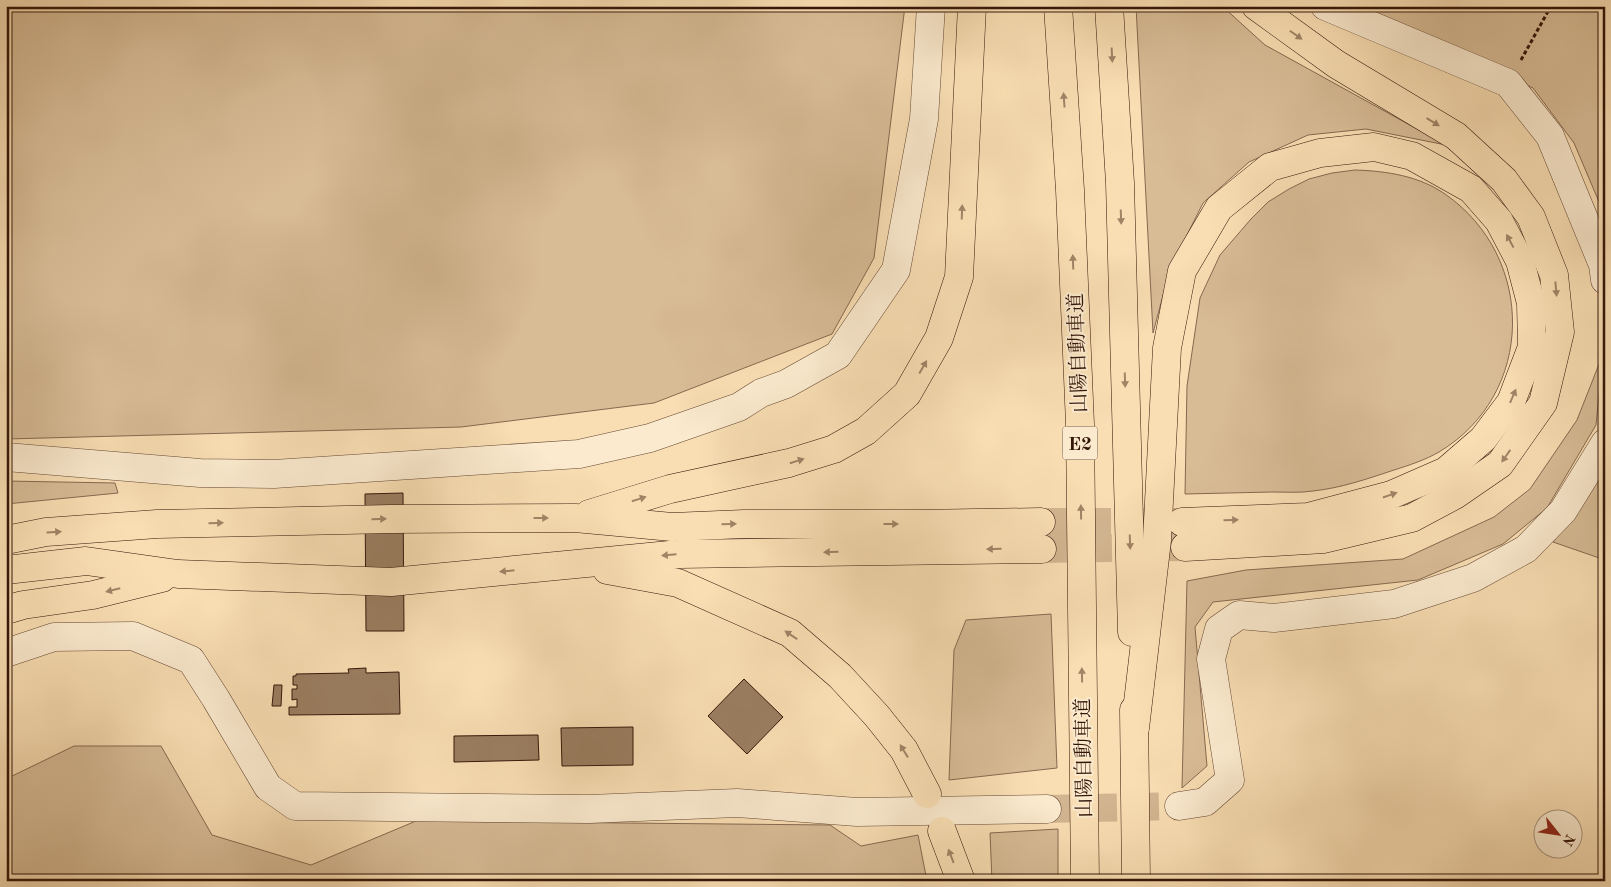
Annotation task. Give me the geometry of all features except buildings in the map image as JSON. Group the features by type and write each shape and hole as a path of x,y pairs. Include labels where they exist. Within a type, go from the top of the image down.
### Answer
{"highway":[{"path":"575,518 670,489 789,463 834,449 866,431 907,394 939,338 959,276 972,6"},
{"name":"山陽自動車道","path":"1058,6 1070,190 1080,424 1085,881"},
{"name":"E2","path":"1109,6 1120,183 1135,728 1136,881"},
{"path":"1135,728 1157,540 1168,348 1182,271 1219,208 1270,167 1320,153 1374,147 1412,156 1471,188 1499,221 1520,261 1531,303 1532,347 1512,402 1483,439 1446,470 1391,495 1308,517 1184,534 1324,539 1412,518 1455,495 1500,464 1543,403 1560,332 1554,275 1531,218 1504,180 1456,136 1336,64 1256,6"},
{"path":"6,540 46,532 158,524 391,518 575,518 672,527 744,524 1041,522"},
{"path":"6,570 86,562 178,574 391,582 680,554 1042,548"},
{"path":"573,564 678,583 790,633 840,676 878,716 904,750 927,794"},
{"path":"6,610 23,605 93,595 178,574"},
{"path":"942,831 961,881"}],"street":[{"path":"6,457 200,473 274,474 579,454 650,438 739,406 761,393 786,384 838,355 896,270 924,119 931,6"},
{"path":"1325,6 1508,83 1550,136 1603,265 1605,280"},
{"path":"1179,806 1205,802 1230,780 1211,659 1219,629 1239,615 1274,618 1394,604 1473,578 1526,549 1563,511 1605,443"},
{"path":"6,652 54,637 133,636 191,660 268,787 295,806 589,809 736,803 857,812 1047,809"}],"path":[{"path":"1508,83 1551,6"}],"shaded area":[{"path":"6,6 905,6 874,258 832,334 654,403 461,427 6,439"},
{"path":"1136,6 1222,6 1265,45 1446,145 1366,129 1308,135 1249,162 1203,203 1170,269 1153,333"},
{"path":"1361,6 1605,6 1605,216 1574,143 1533,88"},
{"path":"1355,170 1402,176 1435,188 1445,194 1475,221 1496,253 1509,288 1512,325 1508,361 1494,396 1471,427 1439,452 1374,477 1334,488 1308,492 1185,494 1187,386 1200,298 1220,255 1268,202 1309,179"},
{"path":"1603,354 1596,425 1547,508 1503,544 1418,580 1213,602 1195,627 1207,766 1182,788 1187,581 1246,570 1403,559 1494,517 1530,489 1577,420"},
{"path":"1605,470 1605,560 1553,542"},
{"path":"6,481 115,483 118,493 6,504"},
{"path":"1051,614 1057,768 949,780 954,650 966,620"},
{"path":"74,746 161,746 212,835 311,865 416,821 830,825 861,846 918,835 927,881 6,881 6,779"},
{"path":"1058,829 1058,881 992,881 990,833"}],"tunnel":[{"path":"1041,522 1182,522"},
{"path":"1042,549 1185,547"},
{"path":"1047,809 1179,806"}]}
